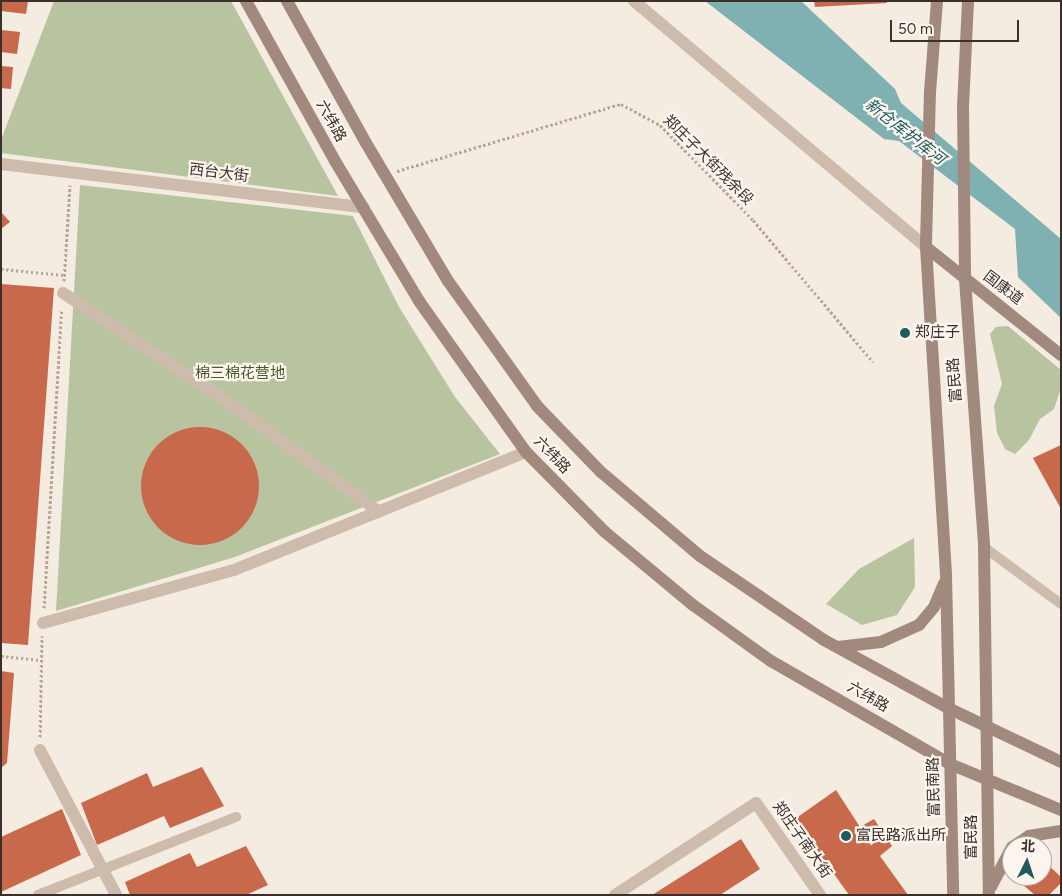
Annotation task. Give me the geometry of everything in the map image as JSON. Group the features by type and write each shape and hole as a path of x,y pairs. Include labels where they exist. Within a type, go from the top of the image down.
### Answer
{"main road":[{"name":"六纬路","path":"246,1 363,208 419,301 526,452 605,532 693,605 771,661 950,764 989,780"},
{"name":"六纬路","path":"287,1 384,175 448,281 537,406 601,472 700,556 837,647 948,708 988,726"},
{"name":"富民路","path":"937,1 930,91 926,247 946,576 948,708"},
{"name":"富民路","path":"968,1 963,108 963,214 965,279 984,547 989,780 988,894"},
{"name":"国康道","path":"926,247 1061,355"},
{"path":"837,647 881,642 919,625 934,607 946,576"},
{"name":"富民南路","path":"948,708 953,895"},
{"path":"988,726 1061,762"},
{"path":"989,780 1061,810"},
{"path":"1029,836 1061,831"},
{"path":"988,894 1002,862"}],"street":[{"path":"634,1 926,247"},
{"name":"西台大街","path":"1,164 363,208"},
{"path":"63,293 224,400 379,512"},
{"path":"43,623 234,570 526,452"},
{"path":"40,750 116,895"},
{"name":"郑庄子南大街","path":"615,895 756,803 820,895"}],"lane":[{"path":"984,547 1061,604"},
{"path":"38,895 103,867 236,818"}],"path":[{"name":"郑庄子大街残余段","path":"384,175 621,104 660,125 753,220 874,362"},
{"path":"40,750 41,660 70,172"},
{"path":"1,269 64,276"},
{"path":"1,656 41,660"}],"green space":[{"path":"54,1 231,1 338,196 1,153 1,140"},
{"name":"棉三棉花营地","path":"80,185 353,216 399,307 455,397 500,454 235,557 56,611"},
{"path":"1008,326 1061,370 1061,388 1054,409 1040,419 1029,440 1015,454 1005,449 997,433 994,406 1002,384 990,334 996,327"},
{"path":"914,538 915,587 897,615 862,625 826,604 859,569"}],"water":[{"name":"新仓库护库河","path":"705,1 801,1 895,89 901,103 1061,239 1061,318 1018,277 1015,229 899,141 884,139"}],"building":[{"path":"1,1 28,1 26,14 1,11"},
{"path":"814,1 887,1 887,3 815,7"},
{"path":"1,30 20,32 17,54 1,52"},
{"path":"1,66 13,67 11,89 1,88"},
{"path":"1,212 10,222 1,229"},
{"path":"1,284 54,288 28,645 1,643"},
{"path":"200,427 222,432 242,444 254,464 259,486 254,508 242,528 222,540 200,545 178,540 158,528 146,508 141,486 146,464 158,444 178,432"},
{"path":"1061,445 1061,509 1033,458"},
{"path":"1,671 14,673 7,763 1,768"},
{"path":"202,767 224,806 170,828 164,816 97,845 81,803 147,773 153,787"},
{"name":"富民路派出所","path":"836,790 860,827 874,819 892,846 880,856 908,895 849,895 795,819"},
{"path":"62,809 81,855 1,892 1,837"},
{"path":"741,839 760,869 720,895 652,895"},
{"path":"246,846 268,885 246,895 130,895 125,882 190,853 197,867"},
{"path":"1052,869 1061,877 1061,883 1049,895 1035,895 1024,886 1052,886"}],"place":[{"name":"郑庄子","path":"905,333"},
{"name":"富民路派出所","path":"846,836"}]}
